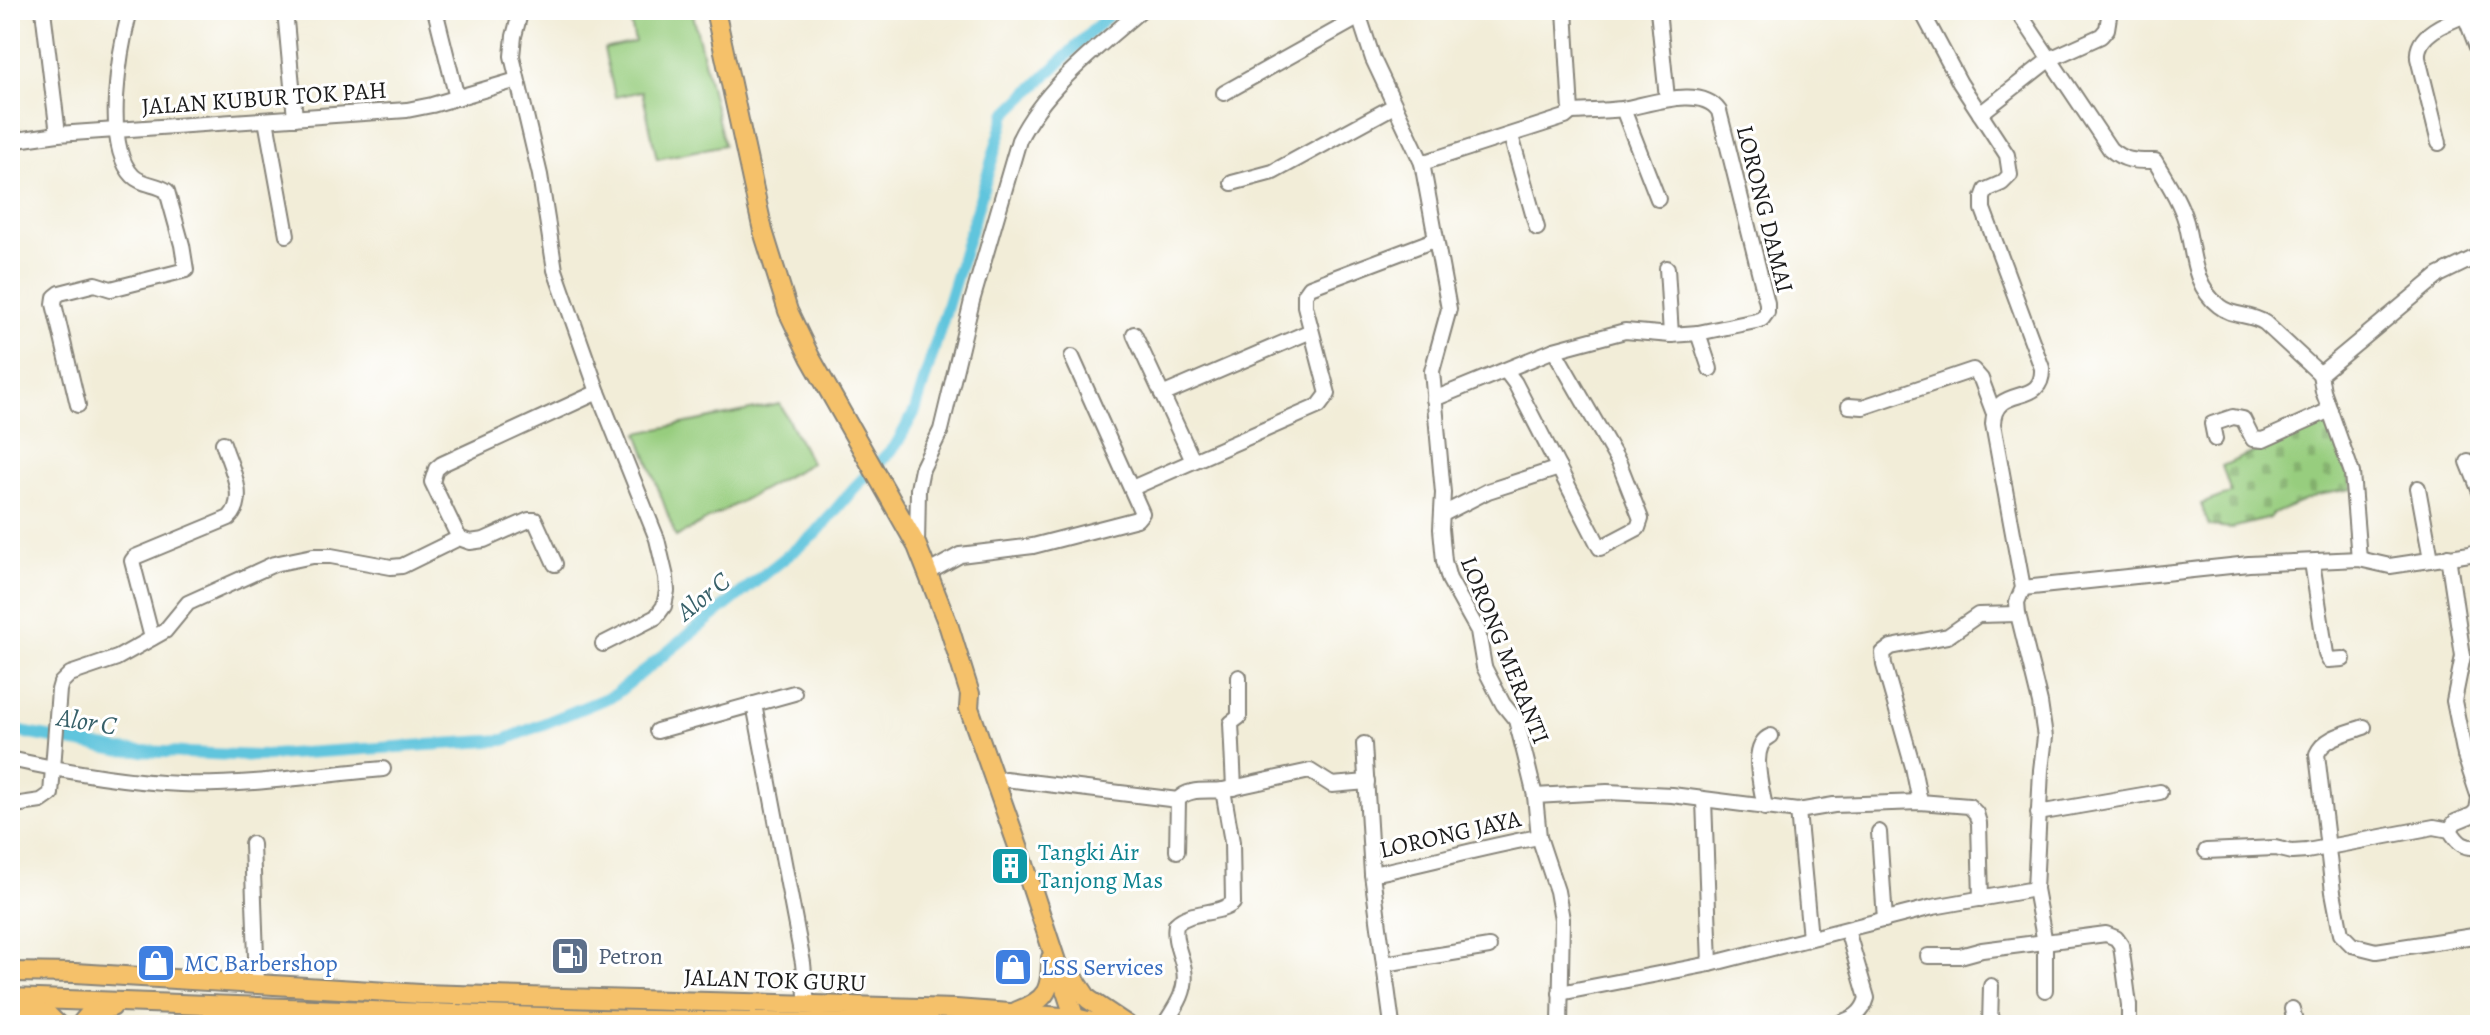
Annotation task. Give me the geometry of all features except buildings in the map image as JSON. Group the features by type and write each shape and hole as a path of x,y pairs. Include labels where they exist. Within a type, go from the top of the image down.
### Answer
{"main road":[{"path":"715,10 763,231 778,285 798,334 900,512 929,572 970,694 981,710 1087,1023"},
{"path":"970,694 969,708 1050,943 1087,1023"},
{"path":"1011,1013 1037,1003 1045,995 1051,974 1050,943"},
{"name":"JALAN TOK GURU","path":"10,972 421,994 956,1009 1087,1023"},
{"path":"1072,975 1088,999 1127,1025"},
{"path":"10,984 76,994 257,995 335,989"},
{"path":"76,994 77,1025"},
{"name":"JALAN TOK GURU","path":"10,998 76,994 134,1003 332,1018 932,1025"},
{"path":"77,1025 91,1012 134,1003"},
{"path":"10,1008 47,1014 58,1025"}],"street":[{"path":"43,10 58,134"},
{"path":"78,405 55,297 95,284 111,289 186,270 167,191 132,175 124,163 117,131 119,61 130,10"},
{"path":"285,10 295,118"},
{"path":"435,10 457,98"},
{"path":"521,10 512,56 540,175 555,270 598,392 657,539 667,591 664,606 656,617 603,644"},
{"path":"917,546 918,489 922,469 941,430 972,301 1019,140 1028,122 1068,75 1141,10"},
{"path":"1565,10 1571,112"},
{"path":"1658,10 1667,98"},
{"path":"1921,10 1938,45 2007,155 2009,166 2010,175 2002,183 1986,190 1983,209 2042,368 2042,378 2032,392 2006,400 1993,411"},
{"path":"2017,10 2110,149 2129,161 2155,161 2182,212 2191,256 2209,297 2223,310 2257,317 2320,374 2352,473 2359,559"},
{"path":"1980,114 2050,59 2101,36 2107,29 2110,10"},
{"path":"2439,143 2418,58 2419,44 2426,35 2472,13 2480,55"},
{"path":"1224,93 1358,14"},
{"name":"LORONG MERANTI","path":"1358,14 1373,59 1422,163 1449,309 1432,371 1443,550 1449,579 1478,631 1484,667 1493,687 1516,720 1535,796 1539,837 1557,891 1562,919 1560,1025"},
{"name":"JALAN KUBUR TOK PAH","path":"10,141 58,134 407,110 517,80"},
{"name":"LORONG DAMAI","path":"1422,163 1511,136 1565,117 1571,112 1623,109 1667,98 1705,99 1719,111 1767,303 1767,312 1762,319 1698,333 1671,335 1625,331 1554,350 1434,399"},
{"path":"1232,183 1273,172 1394,106"},
{"path":"1623,109 1658,199"},
{"path":"266,120 287,235"},
{"path":"1511,136 1537,228"},
{"path":"1132,488 1304,415 1325,401 1327,385 1311,331 1305,294 1310,287 1434,240"},
{"path":"2320,374 2439,275 2480,255"},
{"path":"1667,268 1671,335"},
{"path":"1162,395 1311,331"},
{"path":"1698,333 1710,369"},
{"path":"1134,334 1193,461"},
{"path":"1506,371 1600,548 1638,528 1641,519 1619,463 1554,350"},
{"path":"929,572 960,555 1033,546 1137,519 1142,513 1072,357"},
{"path":"1849,406 1863,407 1973,370 1981,379 1993,411 1995,439 2023,588 2017,602 2018,614 2040,703 2045,737 2035,889 2045,943 2045,990"},
{"path":"555,564 535,520 484,540 470,542 459,538 433,487 436,469 598,392"},
{"path":"2215,439 2212,424 2233,417 2243,419 2253,439 2263,440 2330,410"},
{"path":"152,638 132,561 135,557 219,523 235,512 239,505 237,485 223,443"},
{"path":"2468,462 2480,492"},
{"path":"1443,514 1488,491 1559,468"},
{"path":"2418,488 2431,559"},
{"path":"10,814 14,805 48,799 51,794 59,690 65,678 117,658 168,628 190,602 274,564 313,556 331,556 391,567 402,566 459,538"},
{"path":"2023,588 2249,564 2359,559 2390,566 2480,550"},
{"path":"2448,556 2463,656 2454,701 2465,756 2479,798 2477,810 2455,822 2450,830"},
{"path":"2312,562 2326,654 2329,660 2343,659"},
{"path":"1920,802 1883,653 1891,647 1948,636 1978,615 2018,614"},
{"path":"1164,1025 1179,1003 1185,979 1174,936 1176,924 1194,914 1227,908 1233,903 1229,789 1231,723 1239,717 1239,677"},
{"path":"657,731 794,693"},
{"path":"754,704 803,963 807,1005"},
{"path":"2364,727 2332,739 2321,746 2317,754 2341,934 2352,945 2376,951 2480,935"},
{"path":"1765,808 1758,759 1760,744 1771,736"},
{"path":"1364,744 1372,874 1392,1025"},
{"path":"10,759 178,784 239,783 383,769"},
{"path":"1005,779 1178,800 1188,792 1229,789 1310,771 1332,785 1367,782"},
{"path":"1535,796 1607,792 1798,811 1834,805 1920,802 1969,806 1976,813 1979,823 1981,899"},
{"path":"2038,813 2160,792"},
{"path":"1177,851 1178,800"},
{"path":"1704,800 1710,964"},
{"path":"1798,811 1810,938"},
{"path":"2206,851 2329,849 2374,837 2434,827 2450,830 2457,842 2465,847 2480,847"},
{"path":"1879,832 1885,920"},
{"name":"LORONG JAYA","path":"1372,874 1539,837"},
{"path":"252,844 257,985"},
{"path":"1560,993 1710,964 1933,907 2035,889"},
{"path":"1834,1025 1858,1016 1865,1008 1867,998 1847,930"},
{"path":"1928,956 1949,957 2106,934 2116,938 2121,945 2129,1025"},
{"path":"1384,964 1489,947"},
{"path":"1990,1025 1991,986"},
{"path":"2292,1009 2296,1025"},
{"path":"10,1023 51,1025"}],"green space":[{"path":"628,10 692,10 724,145 657,159 642,91 615,97 604,49 635,42"},
{"path":"780,404 811,463 676,537 638,433"},
{"path":"2325,421 2330,423 2353,489 2318,495 2270,518 2232,528 2209,526 2201,504 2231,493 2222,466"}],"waterway":[{"name":"Alor C","path":"10,730 118,750 257,756 504,740 614,695 816,533 896,445 915,411 1006,114 1114,10"}],"place":[{"name":"Tangki Air Tanjong Mas","path":"1010,866"},
{"name":"Petron","path":"570,956"},
{"name":"MC Barbershop","path":"156,963"},
{"name":"LSS Services","path":"1013,967"}]}
